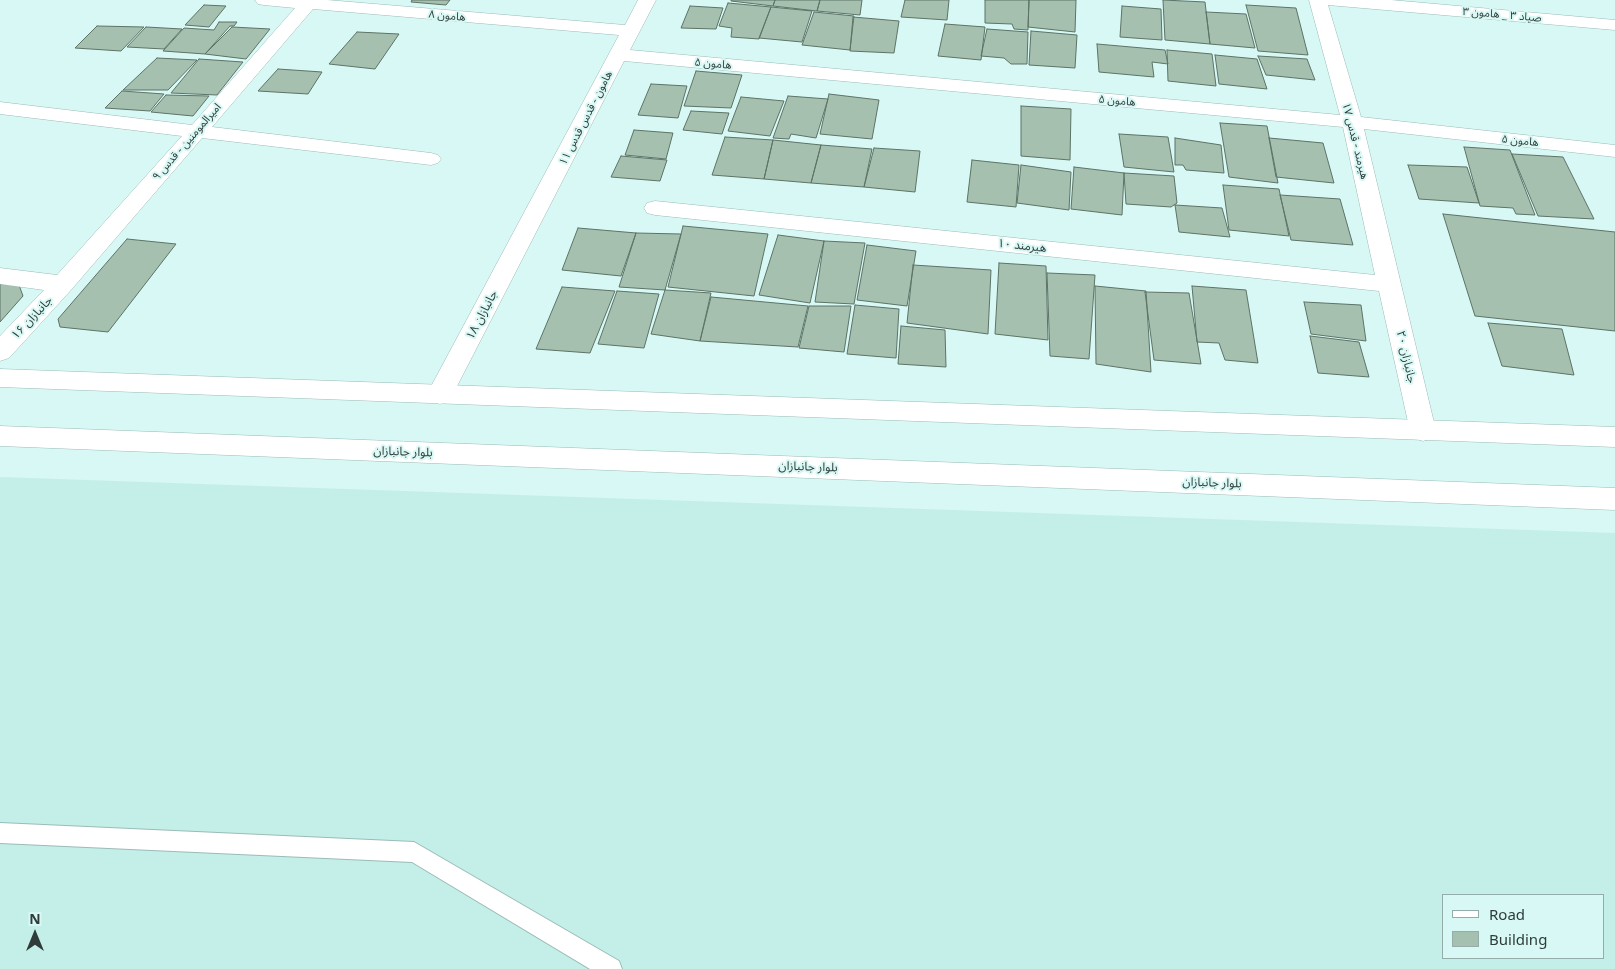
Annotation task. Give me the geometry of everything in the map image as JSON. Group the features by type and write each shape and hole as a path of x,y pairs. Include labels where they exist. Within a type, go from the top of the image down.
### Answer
{"street":[{"name":"هامون ۸","path":"264,0 310,2 631,31"},
{"name":"هامون - قدس قدس ۱۱","path":"524,237 647,0"},
{"name":"هیرمند - قدس ۱۷","path":"1318,0 1352,122 1388,284"},
{"name":"صیاد ۳ _ هامون ۳","path":"1330,0 1615,25"},
{"name":"امیرالمومنین - قدس ۹","path":"63,284 310,2"},
{"name":"هامون ۵","path":"618,55 1352,122 1615,151"},
{"path":"0,108 432,159"},
{"name":"هیرمند ۱۰","path":"655,208 1388,284"},
{"name":"جانبازان ۱۸","path":"440,394 524,237"},
{"path":"0,276 63,284"},
{"name":"جانبازان ۱۶","path":"0,352 63,284"},
{"name":"جانبازان ۲۰","path":"1388,284 1423,431"},
{"path":"0,378 1615,437"},
{"name":"بلوار جانبازان","path":"0,436 1615,499"}],"lane":[{"path":"0,834 414,852 611,969"}],"shaded area":[{"path":"0,477 1615,533 1615,969 0,969"}],"building":[{"path":"412,0 450,0 446,5 411,2"},
{"path":"731,0 775,0 773,6 731,1"},
{"path":"775,0 820,0 817,11 773,6"},
{"path":"820,0 862,0 860,15 817,11"},
{"path":"905,0 949,0 947,20 901,17"},
{"path":"985,0 1029,0 1028,30 1014,29 1012,24 985,23"},
{"path":"1029,0 1076,0 1075,32 1028,27"},
{"path":"1163,0 1205,2 1210,44 1165,40"},
{"path":"728,3 771,7 759,39 731,37 732,28 719,26"},
{"path":"204,5 226,6 209,27 185,25"},
{"path":"1246,5 1296,8 1308,55 1258,51"},
{"path":"690,6 723,8 716,29 681,28"},
{"path":"1122,6 1161,9 1162,40 1120,37"},
{"path":"771,7 812,11 802,42 759,38"},
{"path":"814,12 854,16 850,50 802,45"},
{"path":"1206,12 1246,14 1255,48 1210,44"},
{"path":"853,17 899,21 894,53 850,51"},
{"path":"219,22 237,22 234,26 230,26 205,54 163,51 184,28 214,30"},
{"path":"945,24 985,27 981,60 938,56"},
{"path":"97,26 144,27 121,51 75,48"},
{"path":"146,27 182,29 164,49 127,47"},
{"path":"232,27 270,29 246,59 205,54"},
{"path":"987,29 1028,32 1027,64 1011,64 1004,58 981,56"},
{"path":"1031,31 1077,35 1075,68 1029,65"},
{"path":"357,32 399,34 375,69 329,64"},
{"path":"1097,44 1165,50 1168,64 1152,62 1154,77 1099,72"},
{"path":"1167,50 1212,54 1216,86 1168,81"},
{"path":"1215,55 1257,59 1267,89 1219,84"},
{"path":"1258,56 1307,59 1315,80 1266,75"},
{"path":"157,58 197,60 168,90 123,90"},
{"path":"199,59 243,62 217,95 171,93"},
{"path":"278,69 322,72 308,94 258,91"},
{"path":"696,71 742,75 731,108 684,106"},
{"path":"651,84 687,86 678,118 638,115"},
{"path":"122,91 164,94 150,111 105,108"},
{"path":"829,94 879,100 872,139 820,134"},
{"path":"166,95 209,96 193,116 151,112"},
{"path":"788,96 828,99 816,138 791,134 789,139 773,138"},
{"path":"741,97 784,101 770,136 728,131"},
{"path":"1021,106 1071,109 1070,160 1021,156"},
{"path":"691,111 729,113 722,134 683,130"},
{"path":"1220,123 1267,126 1278,183 1229,177"},
{"path":"634,130 673,133 666,159 625,155"},
{"path":"1119,134 1168,137 1174,172 1124,167"},
{"path":"725,137 773,140 764,179 712,175"},
{"path":"1175,138 1221,145 1224,173 1186,170 1183,165 1175,165"},
{"path":"1269,138 1323,143 1334,183 1276,177"},
{"path":"773,140 821,145 811,183 764,179"},
{"path":"821,145 872,149 864,187 811,183"},
{"path":"1464,147 1510,150 1535,215 1516,214 1513,208 1480,206"},
{"path":"874,148 920,151 915,192 864,187"},
{"path":"1512,154 1563,157 1594,219 1538,216"},
{"path":"621,156 667,160 660,181 611,177"},
{"path":"972,160 1019,165 1016,207 967,202"},
{"path":"1021,165 1071,172 1069,210 1017,203"},
{"path":"1408,165 1467,167 1479,203 1419,199"},
{"path":"1074,167 1124,173 1122,215 1071,209"},
{"path":"1124,173 1174,176 1177,203 1171,207 1126,204"},
{"path":"1223,185 1279,189 1289,236 1229,230"},
{"path":"1280,195 1340,199 1353,245 1291,240"},
{"path":"1175,205 1222,208 1230,237 1179,232"},
{"path":"1443,214 1615,232 1615,331 1475,316"},
{"path":"683,226 768,234 754,296 668,287"},
{"path":"578,228 636,233 621,276 562,270"},
{"path":"636,233 681,234 665,290 619,287"},
{"path":"778,235 824,241 810,303 759,295"},
{"path":"127,239 176,244 108,332 60,327 58,319"},
{"path":"824,241 865,243 854,304 815,302"},
{"path":"867,245 916,251 907,306 857,300"},
{"path":"999,263 1046,266 1048,340 995,334"},
{"path":"913,265 991,270 988,334 907,323"},
{"path":"1047,273 1095,275 1089,359 1050,356"},
{"path":"0,284 19,285 23,296 0,322"},
{"path":"1095,286 1146,291 1151,372 1096,364"},
{"path":"1192,286 1246,290 1258,363 1225,360 1219,343 1197,342"},
{"path":"562,287 615,291 590,353 536,349"},
{"path":"665,290 711,293 700,341 651,334"},
{"path":"617,291 659,294 644,348 598,344"},
{"path":"1145,292 1189,293 1201,364 1154,360"},
{"path":"711,297 808,306 798,347 700,341"},
{"path":"1304,302 1361,305 1366,341 1311,334"},
{"path":"855,305 899,309 896,358 847,354"},
{"path":"809,306 851,306 844,352 799,348"},
{"path":"1488,323 1562,329 1574,375 1502,366"},
{"path":"901,326 945,330 946,367 898,364"},
{"path":"1310,336 1359,342 1369,377 1318,373"}]}
